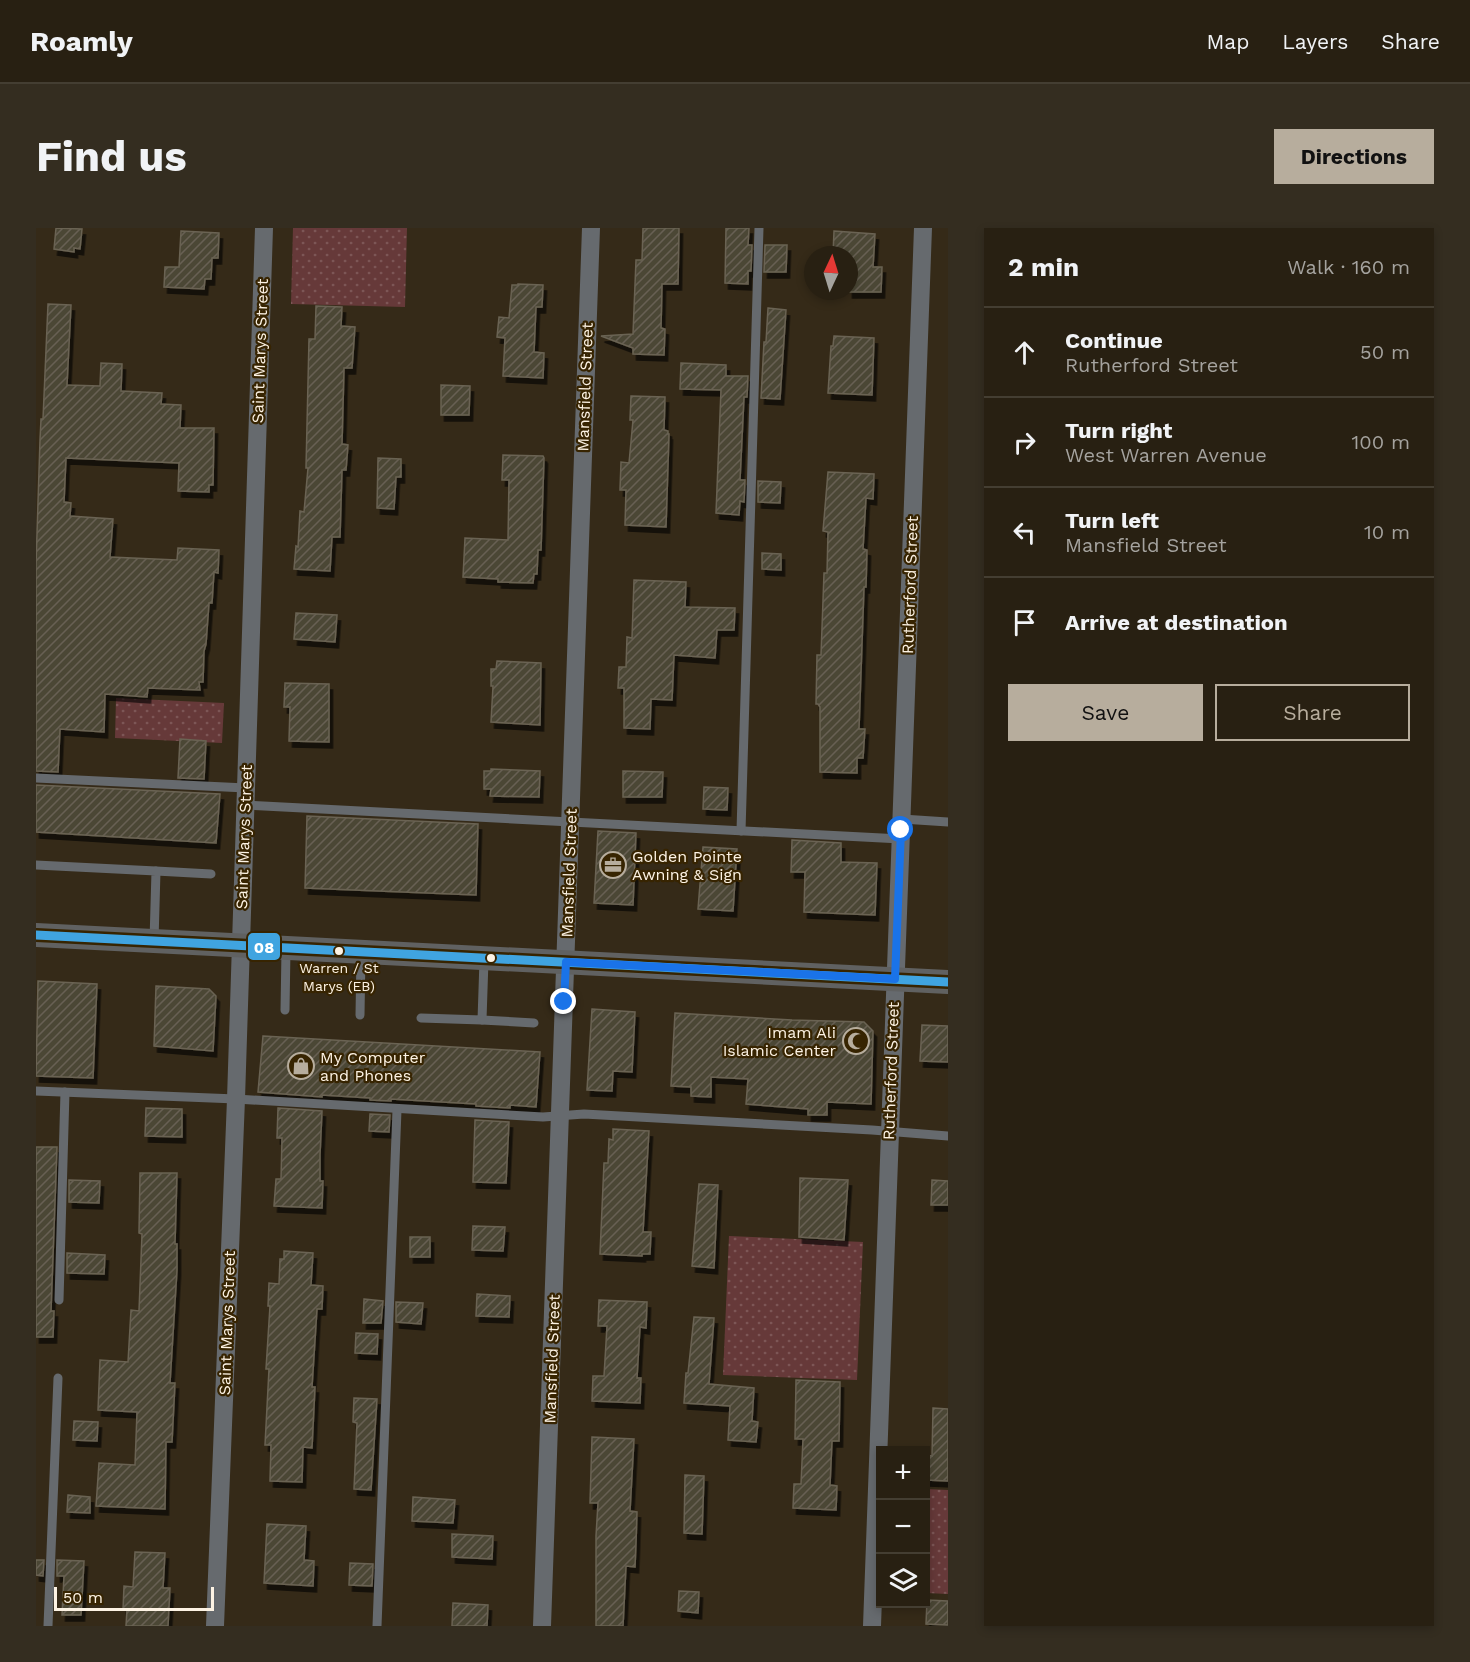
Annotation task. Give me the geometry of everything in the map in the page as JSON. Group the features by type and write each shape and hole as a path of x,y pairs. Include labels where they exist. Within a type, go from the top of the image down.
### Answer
{"main road":[{"path":"36,934 948,982"}],"street":[{"name":"Saint Marys Street","path":"215,1626 236,1099 264,228"},
{"name":"Mansfield Street","path":"542,1626 591,228"},
{"name":"Rutherford Street","path":"872,1626 923,228"}],"lane":[{"path":"741,831 759,228"},
{"path":"36,778 570,822 901,839"},
{"path":"902,819 948,822"},
{"path":"36,865 211,874"},
{"path":"153,941 156,871"},
{"path":"285,1010 286,948"},
{"path":"360,1015 361,952"},
{"path":"482,1020 484,958"},
{"path":"421,1018 534,1023"},
{"path":"36,1091 236,1099 543,1117 584,1114 948,1136"},
{"path":"59,1299 65,1092"},
{"path":"377,1626 397,1110"},
{"path":"48,1626 58,1378"}],"shaded area":[{"path":"293,228 407,228 405,307 291,304"},
{"path":"116,698 224,703 222,743 115,738"},
{"path":"729,1236 863,1242 857,1380 723,1375"},
{"path":"930,1489 948,1490 948,1594 930,1593"}],"building":[{"path":"56,228 82,229 80,249 74,248 74,252 54,249"},
{"path":"643,228 679,228 678,284 662,284 661,328 665,329 664,355 633,354 633,348 601,336 633,334 636,260 642,260"},
{"path":"726,228 749,228 748,245 752,245 748,284 725,283"},
{"path":"181,231 219,233 218,258 212,258 211,279 205,279 204,289 164,287 165,267 179,267"},
{"path":"834,231 875,234 873,267 882,267 881,292 858,292 858,246 833,246"},
{"path":"765,245 787,245 786,272 764,272"},
{"path":"512,285 543,285 542,307 536,307 534,352 544,353 543,378 503,376 505,338 497,337 499,317 509,318"},
{"path":"48,304 71,305 67,385 100,386 101,363 122,364 121,391 162,393 161,404 181,405 180,428 214,428 213,485 209,485 209,492 178,491 179,463 66,458 64,502 71,503 70,516 113,519 110,557 177,560 178,548 219,550 218,573 214,572 212,603 209,603 203,682 199,682 200,690 148,688 147,697 105,694 104,732 60,729 58,772 36,771 36,565"},
{"path":"316,306 342,307 341,326 355,327 352,368 344,368 342,444 348,445 346,470 342,470 340,537 332,537 330,571 294,569 300,511 304,512 308,468 306,468 309,339 315,339"},
{"path":"768,308 786,310 780,399 761,398"},
{"path":"834,336 874,338 872,395 828,393 831,346 833,346"},
{"path":"681,363 726,365 726,376 748,376 747,397 744,397 740,480 745,480 744,502 740,501 739,515 716,513 721,390 680,389"},
{"path":"441,385 470,386 469,415 441,415"},
{"path":"631,396 665,397 664,430 669,434 666,527 625,525 626,490 620,490 621,462 629,463 633,420 630,420"},
{"path":"503,455 543,456 544,458 541,550 538,550 537,574 534,574 533,583 498,582 498,579 463,577 465,538 508,540 509,480 502,480"},
{"path":"378,458 401,459 401,477 396,477 394,509 377,508"},
{"path":"828,472 874,474 873,499 866,498 863,549 867,550 859,729 865,729 863,758 857,758 857,773 820,772 820,707 816,704 817,655 821,655 824,573 827,573 828,532 823,531"},
{"path":"758,481 781,482 780,503 758,502"},
{"path":"762,553 781,554 781,570 762,569"},
{"path":"634,580 686,582 685,607 735,608 734,630 717,630 715,658 674,655 672,700 651,699 650,729 624,728 624,688 618,688 619,667 626,667 627,637 632,638"},
{"path":"296,613 337,615 335,642 294,639"},
{"path":"497,661 541,663 540,725 491,722 493,686 491,686 491,669 496,669"},
{"path":"285,683 329,684 329,742 289,741 290,707 284,707"},
{"path":"180,739 206,741 204,779 178,778"},
{"path":"491,769 540,771 539,797 490,796 491,789 484,789 484,771 491,771"},
{"path":"623,771 663,772 662,797 623,797"},
{"path":"36,785 220,794 216,843 36,832"},
{"path":"704,787 728,788 727,810 703,809"},
{"path":"307,816 478,824 476,895 305,888"},
{"path":"598,831 636,833 633,905 594,903"},
{"path":"792,840 841,843 841,862 877,863 875,915 804,912 805,872 791,872"},
{"path":"703,847 737,849 733,911 698,909"},
{"path":"38,981 97,984 93,1078 36,1076"},
{"path":"156,986 209,989 216,996 213,1051 154,1046"},
{"path":"592,1009 635,1012 632,1072 613,1071 612,1091 587,1090"},
{"path":"675,1013 864,1022 873,1031 871,1104 827,1102 827,1115 808,1115 808,1109 746,1104 748,1079 711,1077 711,1097 691,1096 691,1087 671,1086"},
{"path":"922,1025 948,1026 948,1062 920,1061"},
{"path":"263,1036 540,1052 536,1107 510,1105 510,1108 476,1106 476,1104 370,1100 370,1098 258,1092"},
{"path":"146,1108 182,1109 182,1137 145,1136"},
{"path":"278,1108 322,1111 320,1181 323,1181 322,1208 274,1206 276,1179 281,1179 282,1138 277,1138"},
{"path":"370,1114 390,1115 389,1132 369,1131"},
{"path":"475,1120 509,1122 506,1183 473,1182"},
{"path":"613,1129 649,1131 643,1232 651,1232 650,1254 642,1254 642,1256 600,1254 604,1163 608,1163 609,1139 613,1140"},
{"path":"36,1147 57,1147 51,1311 54,1311 53,1337 36,1337"},
{"path":"140,1173 177,1173 175,1244 177,1244 177,1270 170,1383 175,1383 172,1442 166,1442 165,1509 96,1506 99,1463 135,1465 137,1412 98,1410 100,1360 128,1362 131,1310 139,1311 142,1234 139,1233"},
{"path":"800,1178 848,1180 844,1240 799,1237"},
{"path":"69,1180 100,1181 99,1203 69,1202"},
{"path":"932,1180 948,1181 948,1205 931,1205"},
{"path":"699,1184 718,1185 714,1268 692,1266"},
{"path":"473,1226 505,1227 503,1251 472,1250"},
{"path":"410,1237 430,1237 430,1257 410,1257"},
{"path":"284,1251 313,1253 311,1285 323,1286 322,1309 317,1309 312,1387 315,1387 312,1448 303,1447 302,1482 270,1481 271,1445 265,1445 269,1369 266,1369 270,1306 268,1306 269,1283 279,1284 280,1259 284,1259"},
{"path":"67,1253 105,1255 104,1274 67,1273"},
{"path":"477,1294 510,1296 509,1317 476,1316"},
{"path":"364,1299 383,1301 381,1323 363,1323"},
{"path":"599,1300 647,1302 646,1328 640,1327 637,1378 641,1378 640,1403 592,1401 593,1376 604,1376 607,1326 598,1326"},
{"path":"396,1302 423,1303 421,1324 396,1322"},
{"path":"694,1317 714,1318 709,1384 754,1388 752,1421 758,1422 756,1442 728,1440 730,1406 684,1403"},
{"path":"356,1333 378,1334 377,1354 355,1353"},
{"path":"796,1380 840,1382 839,1441 832,1441 830,1485 837,1486 836,1510 793,1508 794,1484 801,1484 803,1439 795,1439"},
{"path":"354,1398 377,1399 371,1490 354,1489 357,1423 353,1422"},
{"path":"933,1408 948,1409 948,1481 930,1480 930,1456 932,1456"},
{"path":"74,1421 98,1422 97,1441 73,1440"},
{"path":"592,1437 634,1439 630,1511 637,1512 635,1567 626,1566 623,1626 596,1626 598,1503 590,1503"},
{"path":"685,1475 704,1476 702,1534 684,1533"},
{"path":"68,1495 90,1497 90,1513 67,1512"},
{"path":"413,1497 455,1500 453,1523 412,1521"},
{"path":"267,1524 306,1526 304,1560 314,1561 313,1586 264,1583"},
{"path":"452,1534 493,1536 492,1559 452,1557"},
{"path":"135,1552 165,1553 163,1588 170,1588 168,1626 126,1626 127,1610 123,1610 124,1586 133,1587"},
{"path":"36,1560 44,1560 43,1576 36,1575"},
{"path":"57,1560 84,1561 81,1615 62,1615 64,1576 57,1576"},
{"path":"350,1563 373,1564 372,1586 349,1585"},
{"path":"679,1591 699,1592 698,1613 678,1611"},
{"path":"930,1600 948,1601 948,1625 926,1624 927,1608 930,1608"},
{"path":"453,1603 488,1605 487,1626 452,1626"}],"transit line":[{"name":"08","path":"36,935 948,982"}],"place":[{"name":"Golden Pointe Awning & Sign","path":"613,865"},
{"name":"Warren / St Marys (EB)","path":"339,951"},
{"name":"Imam Ali Islamic Center","path":"856,1041"},
{"name":"My Computer and Phones","path":"301,1066"}],"route":[{"path":"564,1002 566,962 895,979 901,830"}]}
